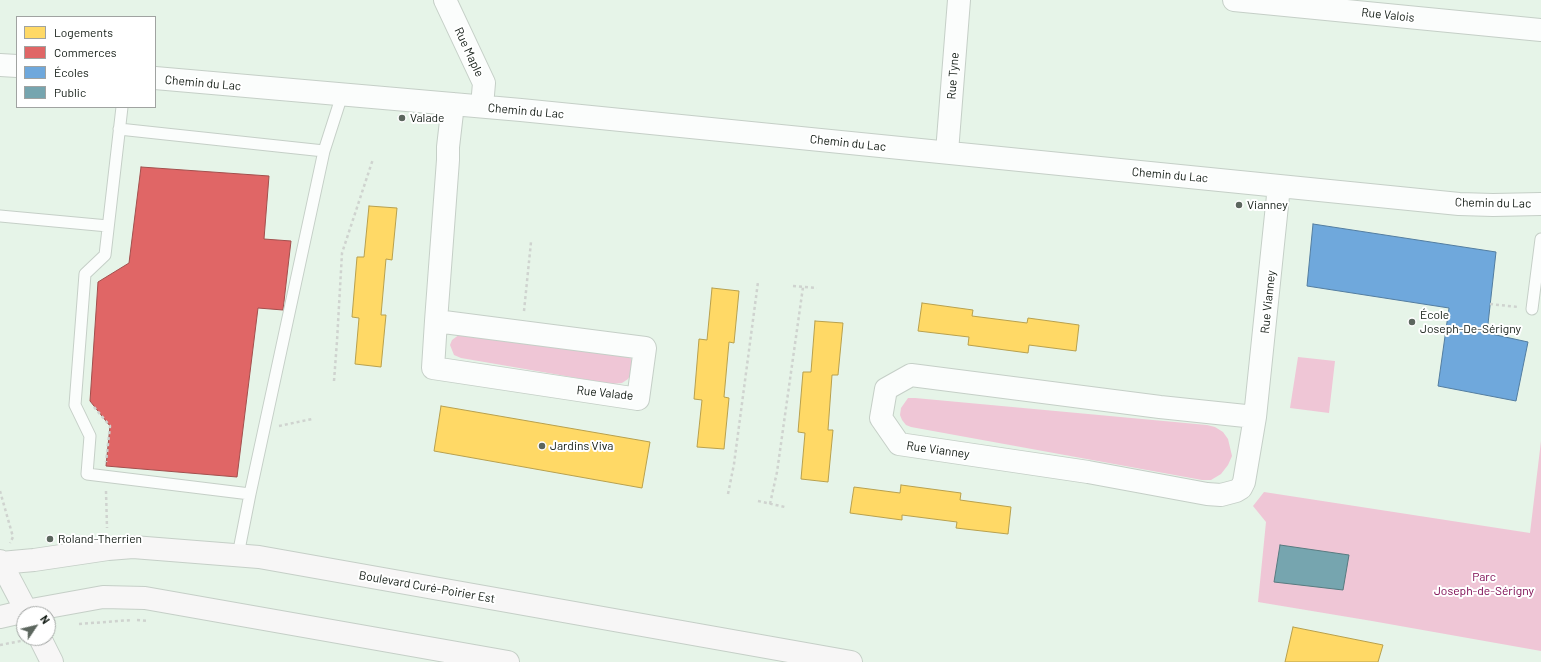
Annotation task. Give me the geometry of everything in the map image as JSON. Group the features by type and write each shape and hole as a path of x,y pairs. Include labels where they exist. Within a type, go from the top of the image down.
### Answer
{"main road":[{"name":"Boulevard Curé-Poirier Est","path":"0,562 34,560 108,549 133,547 259,557 851,662"},
{"path":"0,562 24,606"},
{"path":"56,606 103,597 145,598 508,662"},
{"path":"0,617 16,614"},
{"path":"39,646 52,662"}],"street":[{"name":"Rue Maple","path":"445,0 484,83 482,106"},
{"name":"Rue Tyne","path":"947,152 959,0"},
{"name":"Rue Valois","path":"1234,0 1541,30"},
{"path":"0,65 16,66"},
{"name":"Chemin du Lac","path":"156,78 482,106 1459,204 1541,204"},
{"name":"Rue Valade","path":"436,321 645,348 638,399 433,368 436,321 453,104"},
{"name":"Rue Vianney","path":"1255,417 1160,407 911,375 886,389 881,418 898,444 1088,472 1208,494 1221,495 1236,491 1241,488 1244,482 1255,417 1279,186"}],"lane":[{"path":"238,555 324,151 342,95"},
{"path":"122,108 105,256 85,274 75,405 90,436 88,474 250,494"},
{"path":"119,129 324,151"},
{"path":"0,216 108,226"},
{"path":"1532,310 1541,239"}],"path":[{"path":"334,381 338,341 342,253 373,159"},
{"path":"522,332 531,242"},
{"path":"728,494 734,464 758,282"},
{"path":"793,286 817,288"},
{"path":"770,504 803,287"},
{"path":"1490,304 1532,310"},
{"path":"90,402 110,426 105,476 108,549"},
{"path":"264,430 312,419"},
{"path":"0,491 13,537 0,562"},
{"path":"758,501 785,507"},
{"path":"73,624 134,620 155,622"},
{"path":"0,645 16,642"}],"green space":[{"path":"460,334 630,357 633,363 631,374 628,379 622,383 612,384 461,358 454,355 450,345 452,340"},
{"path":"1298,357 1335,361 1329,413 1290,408"},
{"path":"908,398 1207,425 1215,427 1223,432 1228,439 1232,456 1228,465 1221,474 1211,480 1202,480 911,427 906,425 900,415 901,408"},
{"name":"Parc Joseph-de-Sérigny","path":"1541,441 1541,651 1258,602 1266,522 1253,506 1264,492 1530,533"}],"building: Logements":[{"path":"369,206 397,208 392,260 386,259 381,315 386,315 381,367 355,364 359,318 352,317 357,257 364,257"},
{"path":"712,288 739,291 734,343 729,342 724,397 729,398 724,449 697,447 702,400 694,399 699,339 707,340"},
{"path":"922,303 973,310 972,316 1027,323 1028,318 1079,325 1076,351 1029,345 1028,353 968,345 969,337 918,331"},
{"path":"815,321 843,323 838,375 832,375 828,430 833,430 828,482 801,479 805,433 798,432 803,372 811,372"},
{"name":"Jardins Viva","path":"441,406 650,442 642,488 434,451"},
{"path":"901,485 961,493 960,500 1011,507 1008,534 956,528 957,522 902,515 902,520 850,513 854,487 900,493"},
{"path":"1293,627 1383,645 1378,662 1285,662"}],"building: Commerces":[{"path":"141,167 269,176 264,239 291,241 283,310 258,308 237,477 106,466 110,426 90,401 98,282 129,263"}],"building: Écoles":[{"path":"1313,224 1496,252 1487,333 1528,342 1516,401 1438,386 1449,308 1307,286"}],"building: Public":[{"path":"1280,545 1349,555 1343,590 1274,582"}],"place":[{"name":"Valade","path":"402,118"},
{"name":"Vianney","path":"1239,205"},
{"name":"École Joseph-De-Sérigny","path":"1412,322"},
{"name":"Jardins Viva","path":"542,446"},
{"name":"Roland-Therrien","path":"50,539"}]}
